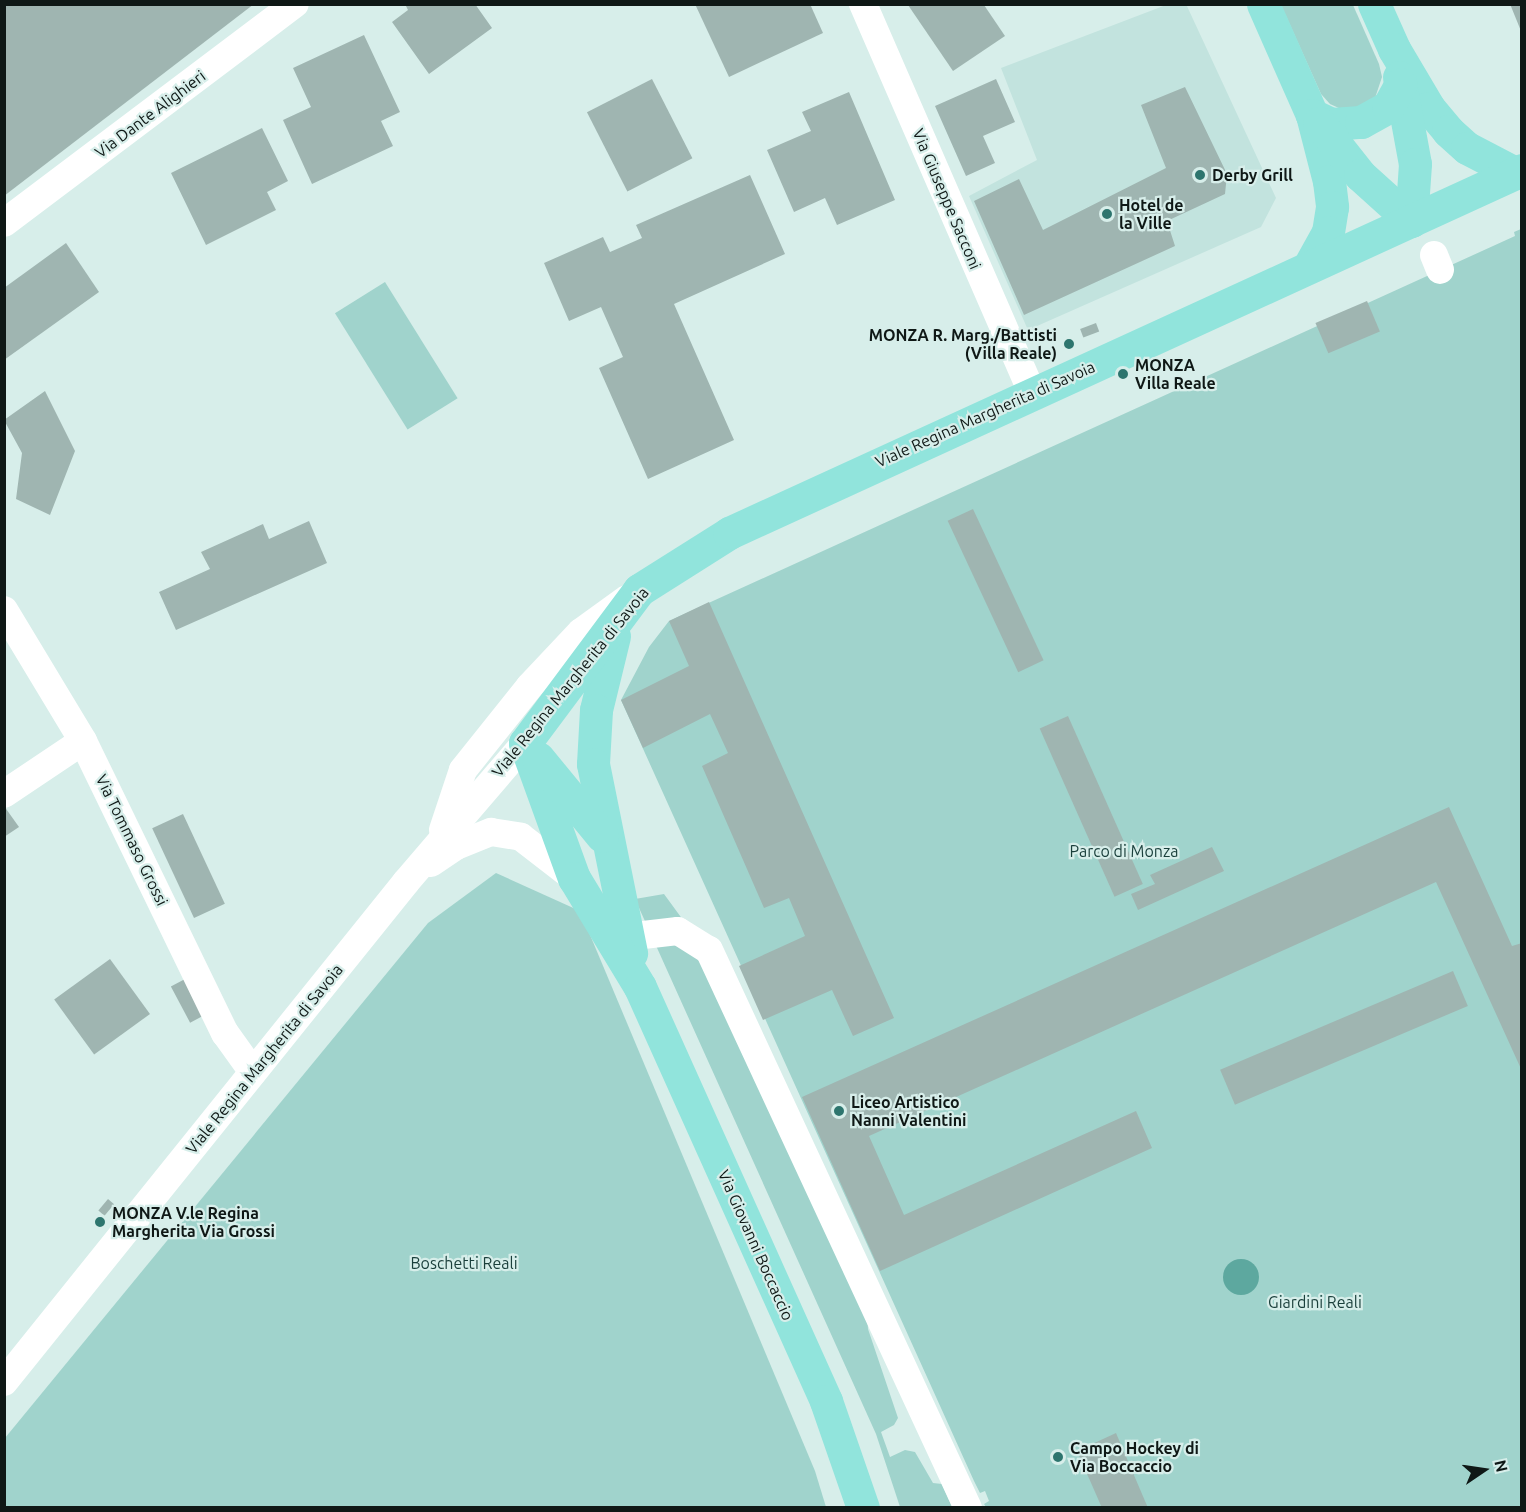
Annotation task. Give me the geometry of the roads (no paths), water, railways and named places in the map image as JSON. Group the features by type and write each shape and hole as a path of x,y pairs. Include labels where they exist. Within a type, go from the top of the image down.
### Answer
{"main road":[{"path":"1263,4 1312,115 1332,207 1328,232 1310,265"},
{"path":"1374,4 1394,49 1429,108 1467,148 1518,172"},
{"path":"1394,49 1415,164 1411,221"},
{"path":"1312,115 1330,124 1361,122 1388,107 1401,84"},
{"path":"1312,115 1360,175 1411,221"},
{"name":"Viale Regina Margherita di Savoia","path":"525,743 639,590 729,533 1310,265 1518,172"},
{"name":"Via Giovanni Boccaccio","path":"639,590 614,635 596,710 593,764 605,840 626,937 640,987"},
{"path":"525,743 605,840"},
{"name":"Via Giovanni Boccaccio","path":"525,743 574,878 640,987 826,1401 863,1508"}],"street":[{"name":"Via Dante Alighieri","path":"4,223 295,4"},
{"name":"Via Giuseppe Sacconi","path":"863,4 1032,393"},
{"path":"440,841 463,770 530,686 581,632 639,590"},
{"name":"Via Tommaso Grossi","path":"4,610 83,741 225,1033 253,1072"},
{"path":"4,794 83,741"},
{"name":"Viale Regina Margherita di Savoia","path":"4,1382 412,875 525,743"},
{"name":"Via Giovanni Boccaccio","path":"412,875 456,846 490,832 521,837 574,878"},
{"path":"626,937 678,931 710,950 968,1508"}],"place":[{"name":"Derby Grill","path":"1200,175"},
{"name":"Hotel de la Ville","path":"1107,214"},
{"name":"MONZA R. Marg./Battisti (Villa Reale)","path":"1069,344"},
{"name":"MONZA Villa Reale","path":"1123,374"},
{"name":"Liceo Artistico Nanni Valentini","path":"839,1111"},
{"name":"MONZA V.le Regina Margherita Via Grossi","path":"100,1222"},
{"name":"Campo Hockey di Via Boccaccio","path":"1058,1457"}],"park label":[{"name":"Parco di Monza","path":"1124,851"},
{"name":"Boschetti Reali","path":"464,1263"},
{"name":"Giardini Reali","path":"1315,1302"}]}
